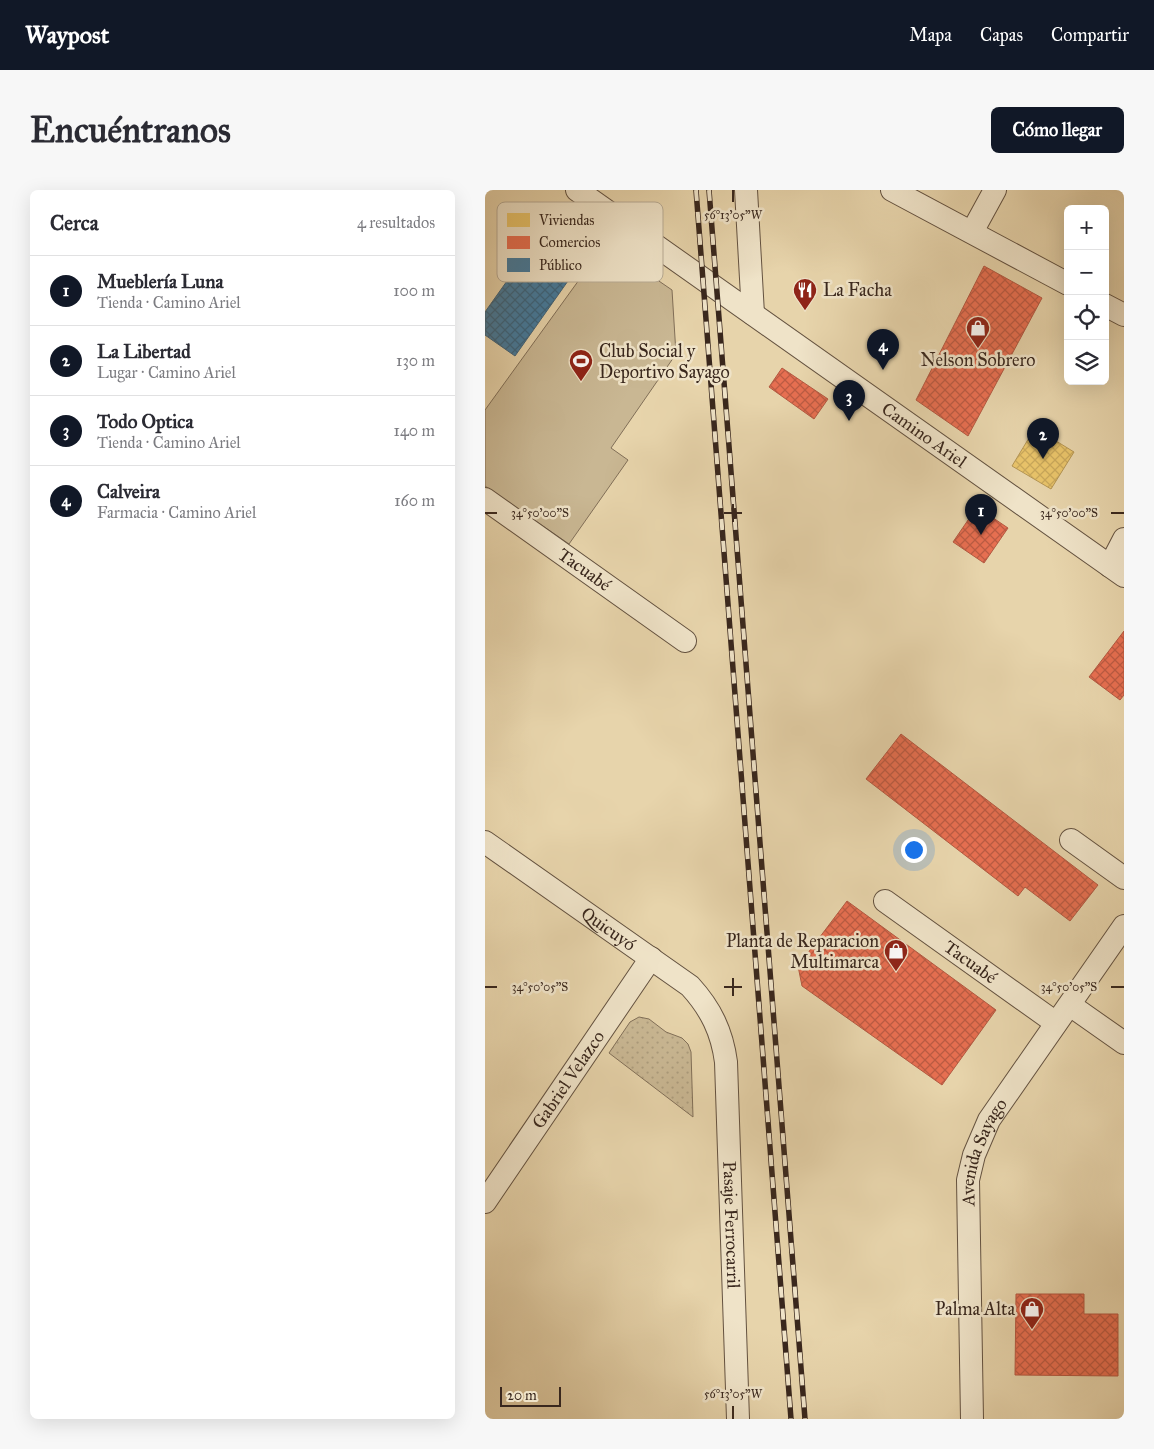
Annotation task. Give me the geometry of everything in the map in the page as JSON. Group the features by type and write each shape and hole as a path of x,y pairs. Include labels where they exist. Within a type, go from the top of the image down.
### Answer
{"street":[{"name":"Camino Ariel","path":"577,190 594,202"},
{"path":"746,190 753,314"},
{"path":"892,190 1064,282"},
{"path":"972,232 995,190"},
{"name":"Camino Ariel","path":"663,251 1117,571"},
{"path":"1109,306 1124,315"},
{"name":"Tacuabé","path":"485,499 685,641"},
{"path":"1117,571 1124,539"},
{"path":"1071,840 1124,878"},
{"name":"Quicuyó","path":"485,842 690,986 703,1001 719,1030"},
{"name":"Tacuabé","path":"885,901 1056,1023"},
{"name":"Avenida Sayago","path":"972,1419 969,1180 973,1155 989,1120 1124,926"},
{"name":"Gabriel Velazco","path":"485,1202 651,958"},
{"path":"1069,1005 1124,1043"},
{"name":"Pasaje Ferrocarril","path":"719,1030 726,1062 738,1419"}],"shaded area":[{"name":"Club Social y Deportivo Sayago","path":"578,282 660,282 672,290 676,354 611,448 628,460 569,544 485,486 485,410"},
{"path":"639,1017 649,1019 666,1032 682,1038 688,1044 691,1052 693,1117 609,1053 630,1022"}],"building: Viviendas":[{"path":"1035,428 1074,452 1051,489 1012,466"}],"building: Comercios":[{"name":"Nelson Sobrero","path":"984,266 1042,298 968,436 916,400"},
{"path":"782,368 828,399 814,419 769,387"},
{"path":"977,507 1008,528 984,563 953,542"},
{"path":"1124,631 1124,695 1120,700 1089,677"},
{"path":"901,734 1098,885 1070,921 1025,887 1018,896 866,779"},
{"path":"847,901 996,1010 942,1085 802,986 798,966"},
{"path":"1016,1294 1084,1294 1084,1314 1118,1314 1118,1376 1015,1375"}],"building: Público":[{"path":"506,282 567,282 515,356 485,335 485,312"}],"railway":[{"path":"696,190 791,1419"},
{"path":"709,190 805,1419"}],"place":[{"name":"La Facha","path":"805,311"},
{"name":"Nelson Sobrero","path":"978,349"},
{"name":"Calveira","path":"883,370"},
{"name":"Club Social y Deportivo Sayago","path":"581,382"},
{"name":"Todo Optica","path":"849,421"},
{"name":"La Libertad","path":"1043,459"},
{"name":"Mueblería Luna","path":"981,535"},
{"name":"Planta de Reparacion Multimarca","path":"896,972"},
{"name":"Palma Alta","path":"1032,1330"}]}
